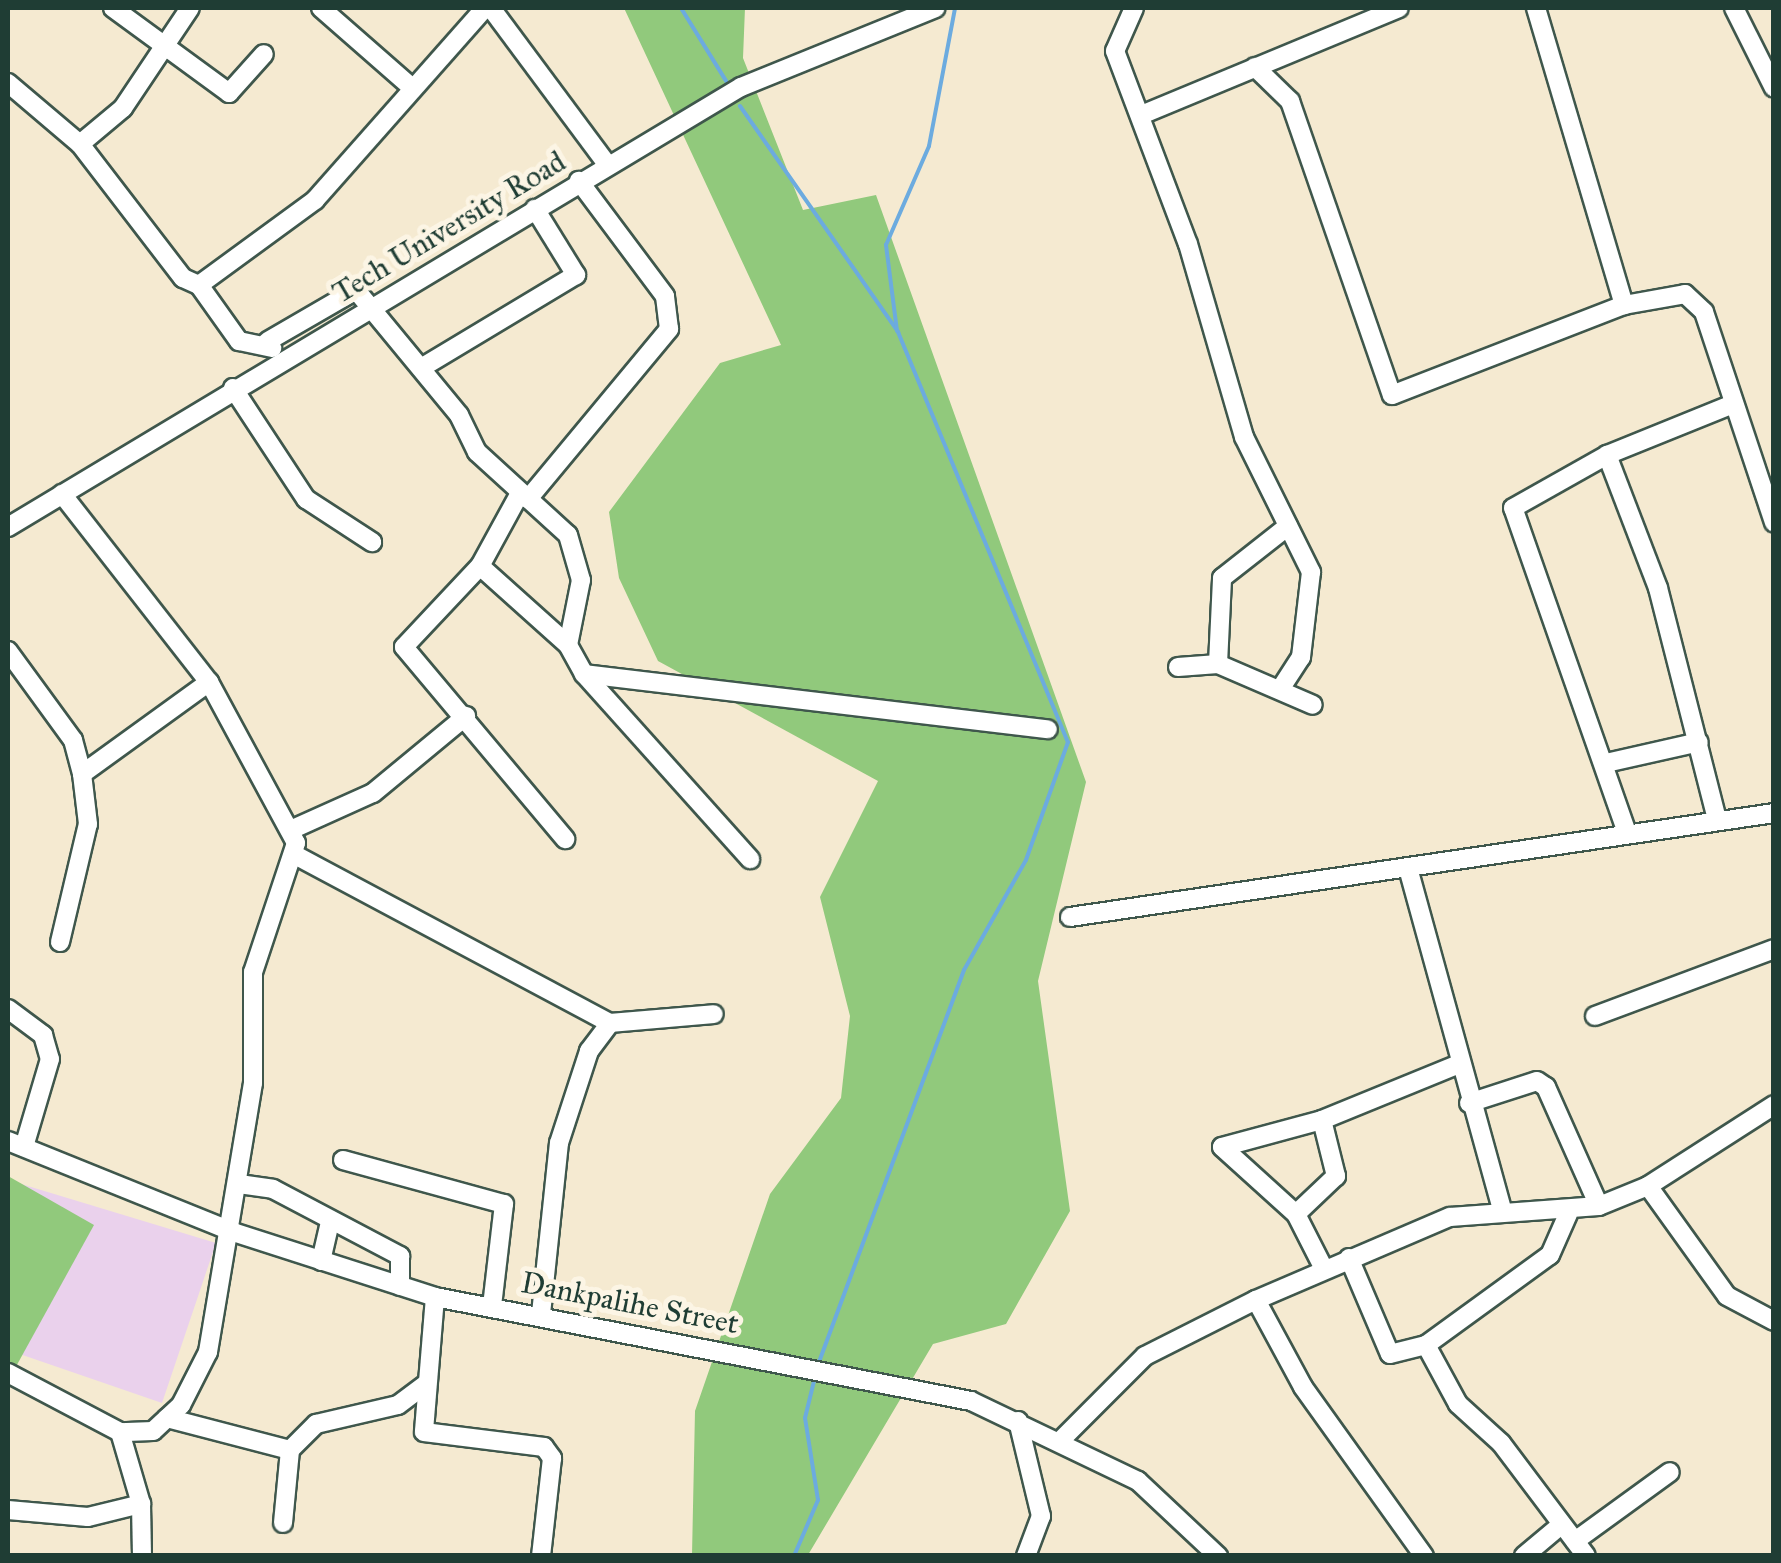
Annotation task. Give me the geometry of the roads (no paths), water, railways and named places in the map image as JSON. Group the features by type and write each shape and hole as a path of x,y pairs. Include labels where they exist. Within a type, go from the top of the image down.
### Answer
{"street":[{"path":"113,8 161,48 229,93 264,54"},
{"path":"80,144 122,108 190,8"},
{"path":"322,8 410,86"},
{"path":"199,285 315,200 410,86 488,8 606,164"},
{"name":"Tech University Road","path":"8,527 233,388 740,87 936,8"},
{"path":"1134,8 1115,51 1141,114 1244,437 1311,572 1300,657 1281,688"},
{"path":"1141,114 1399,8"},
{"path":"1536,8 1624,305"},
{"path":"1734,8 1774,88"},
{"path":"1255,68 1290,101 1392,395 1624,305 1696,300 1728,406 1774,523"},
{"path":"8,83 80,144 182,278 199,285 239,341 268,342 350,289 370,308 421,368 476,452 568,535 581,580 568,645"},
{"path":"565,839 466,716 404,647 480,566 524,496 670,328 664,296 579,182"},
{"path":"421,368 576,275 535,209"},
{"path":"268,342 281,360"},
{"path":"233,388 306,500 372,542"},
{"path":"1626,830 1606,763 1513,508 1608,456 1728,406"},
{"path":"1608,456 1658,588 1717,819"},
{"path":"8,1373 120,1432 153,1430 167,1418 208,1352 239,1184 253,972 295,855 295,828 209,682 62,494"},
{"path":"1218,664 1222,578 1288,526"},
{"path":"480,566 568,645 584,674 750,859"},
{"path":"8,651 73,740 82,774 88,824 60,942"},
{"path":"1178,667 1218,664 1313,705"},
{"path":"584,674 1048,729"},
{"path":"82,774 209,682"},
{"path":"295,828 372,792 466,716"},
{"path":"1606,763 1698,742"},
{"path":"1070,917 1408,868 1626,830 1774,813"},
{"path":"295,855 610,1023"},
{"path":"1408,868 1457,1065 1502,1210"},
{"path":"1594,1016 1774,950"},
{"path":"8,1009 43,1035 50,1058 16,1144"},
{"path":"541,1314 559,1142 577,1075 610,1023 649,1012 714,1014"},
{"path":"1324,1269 1296,1214 1222,1147 1322,1120 1457,1065"},
{"path":"1469,1103 1537,1081 1546,1087 1599,1206"},
{"path":"1063,1438 1145,1356 1256,1300 1450,1218 1502,1210 1568,1214 1599,1206 1648,1186 1773,1105"},
{"path":"1296,1214 1336,1176 1322,1120"},
{"name":"Dankpalihe Street","path":"16,1144 233,1232 435,1297 541,1314 971,1400 1063,1438 1138,1481 1218,1556"},
{"path":"343,1160 504,1204 492,1306"},
{"path":"239,1184 273,1189 330,1223 400,1256 400,1286"},
{"path":"1648,1186 1727,1296 1774,1320"},
{"path":"1349,1258 1390,1354 1426,1345 1550,1254 1568,1214"},
{"path":"320,1261 330,1223"},
{"path":"435,1297 427,1383 430,1438 544,1448 552,1458 541,1556"},
{"path":"1256,1300 1314,1403 1424,1556"},
{"path":"1426,1345 1458,1404 1501,1442 1580,1548 1670,1472"},
{"path":"283,1523 290,1450 316,1424 398,1404 427,1383"},
{"path":"167,1418 290,1450"},
{"path":"1018,1421 1041,1516 1026,1556"},
{"path":"120,1432 141,1504 142,1556"},
{"path":"8,1510 88,1518 141,1504"},
{"path":"1524,1556 1561,1525"}],"waterway":[{"path":"681,8 726,81"},
{"path":"897,331 886,245 929,146 955,8"},
{"path":"740,106 898,332 1068,742 1026,860 964,970 819,1363"},
{"path":"794,1556 818,1500 805,1418 815,1377"}]}
